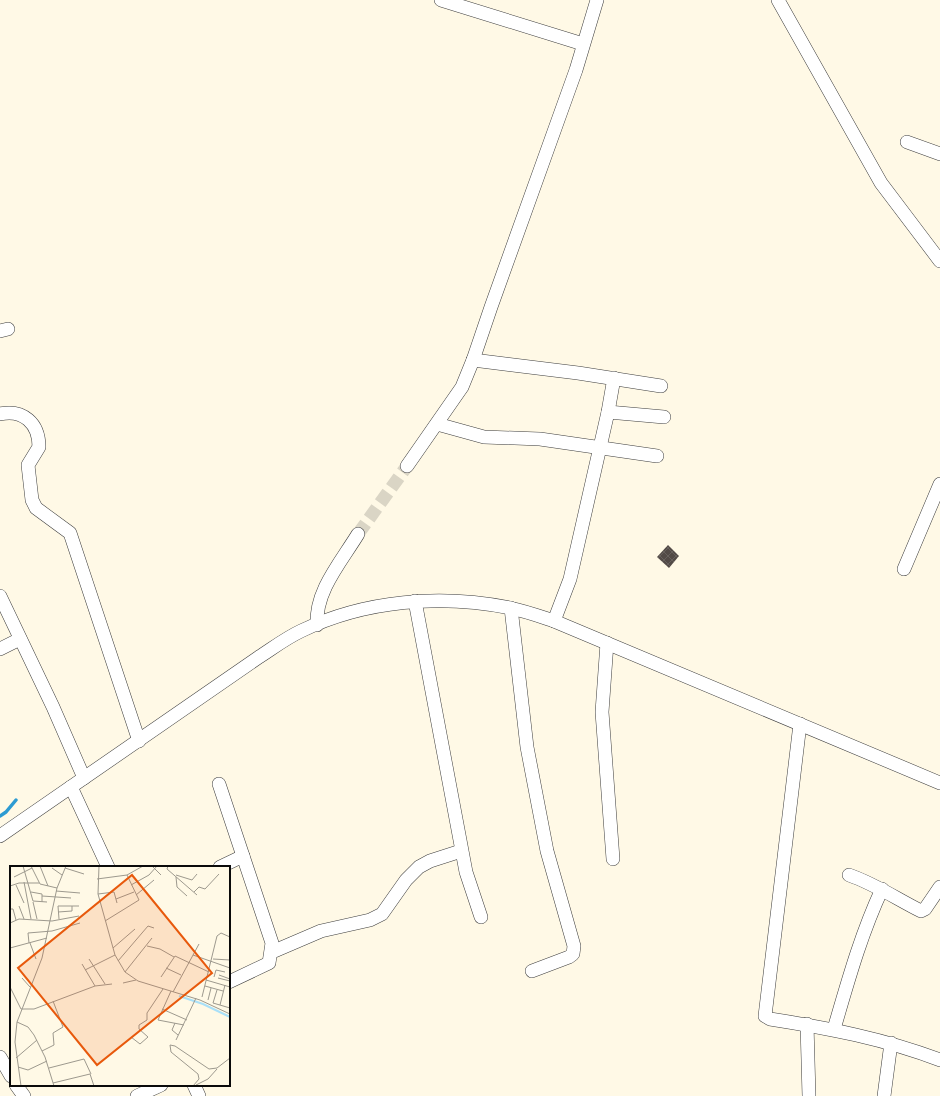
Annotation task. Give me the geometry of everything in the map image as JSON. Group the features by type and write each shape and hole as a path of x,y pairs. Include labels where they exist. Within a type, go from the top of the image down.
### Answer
{"street":[{"path":"441,0 583,44"},
{"path":"407,466 462,387 473,360 493,300 576,70 596,0"},
{"path":"778,0 881,183 940,261"},
{"path":"907,142 940,154"},
{"path":"473,360 614,378 661,386"},
{"path":"554,621 570,579 608,412 614,378"},
{"path":"0,414 17,412 21,414 37,432 39,447 28,465 32,500 36,508 70,533 139,741"},
{"path":"608,412 664,417"},
{"path":"437,424 484,437 526,438 657,456"},
{"path":"904,568 940,484"},
{"path":"317,625 318,604 328,583 358,534"},
{"path":"0,596 74,752 84,778"},
{"path":"415,601 461,851 466,872 482,917"},
{"path":"0,836 281,643 301,631 344,614 373,607 415,601 482,604 511,608 554,621 940,783"},
{"path":"511,608 527,747 547,851 574,946 573,954 569,957 532,971"},
{"path":"0,649 20,639"},
{"path":"607,643 602,712 613,859"},
{"path":"800,724 765,1016 771,1019 834,1029 891,1043 940,1060"},
{"path":"219,784 270,933 272,952 269,963 230,982"},
{"path":"71,787 108,866"},
{"path":"272,952 321,931 370,920 382,914 406,880 419,867 430,861 461,851"},
{"path":"222,866 243,856"},
{"path":"848,875 866,881 882,889 891,896 924,911 940,887"},
{"path":"834,1029 869,917 882,889"},
{"path":"807,1024 809,1096"},
{"path":"884,1096 891,1043"},
{"path":"1,1062 10,1077"},
{"path":"137,1096 159,1086"},
{"path":"194,1086 199,1096"}],"building":[{"path":"668,545 679,556 669,568 657,557"}],"waterway":[{"path":"0,816 6,812 16,800"}],"tunnel":[{"path":"358,534 407,466"}]}
